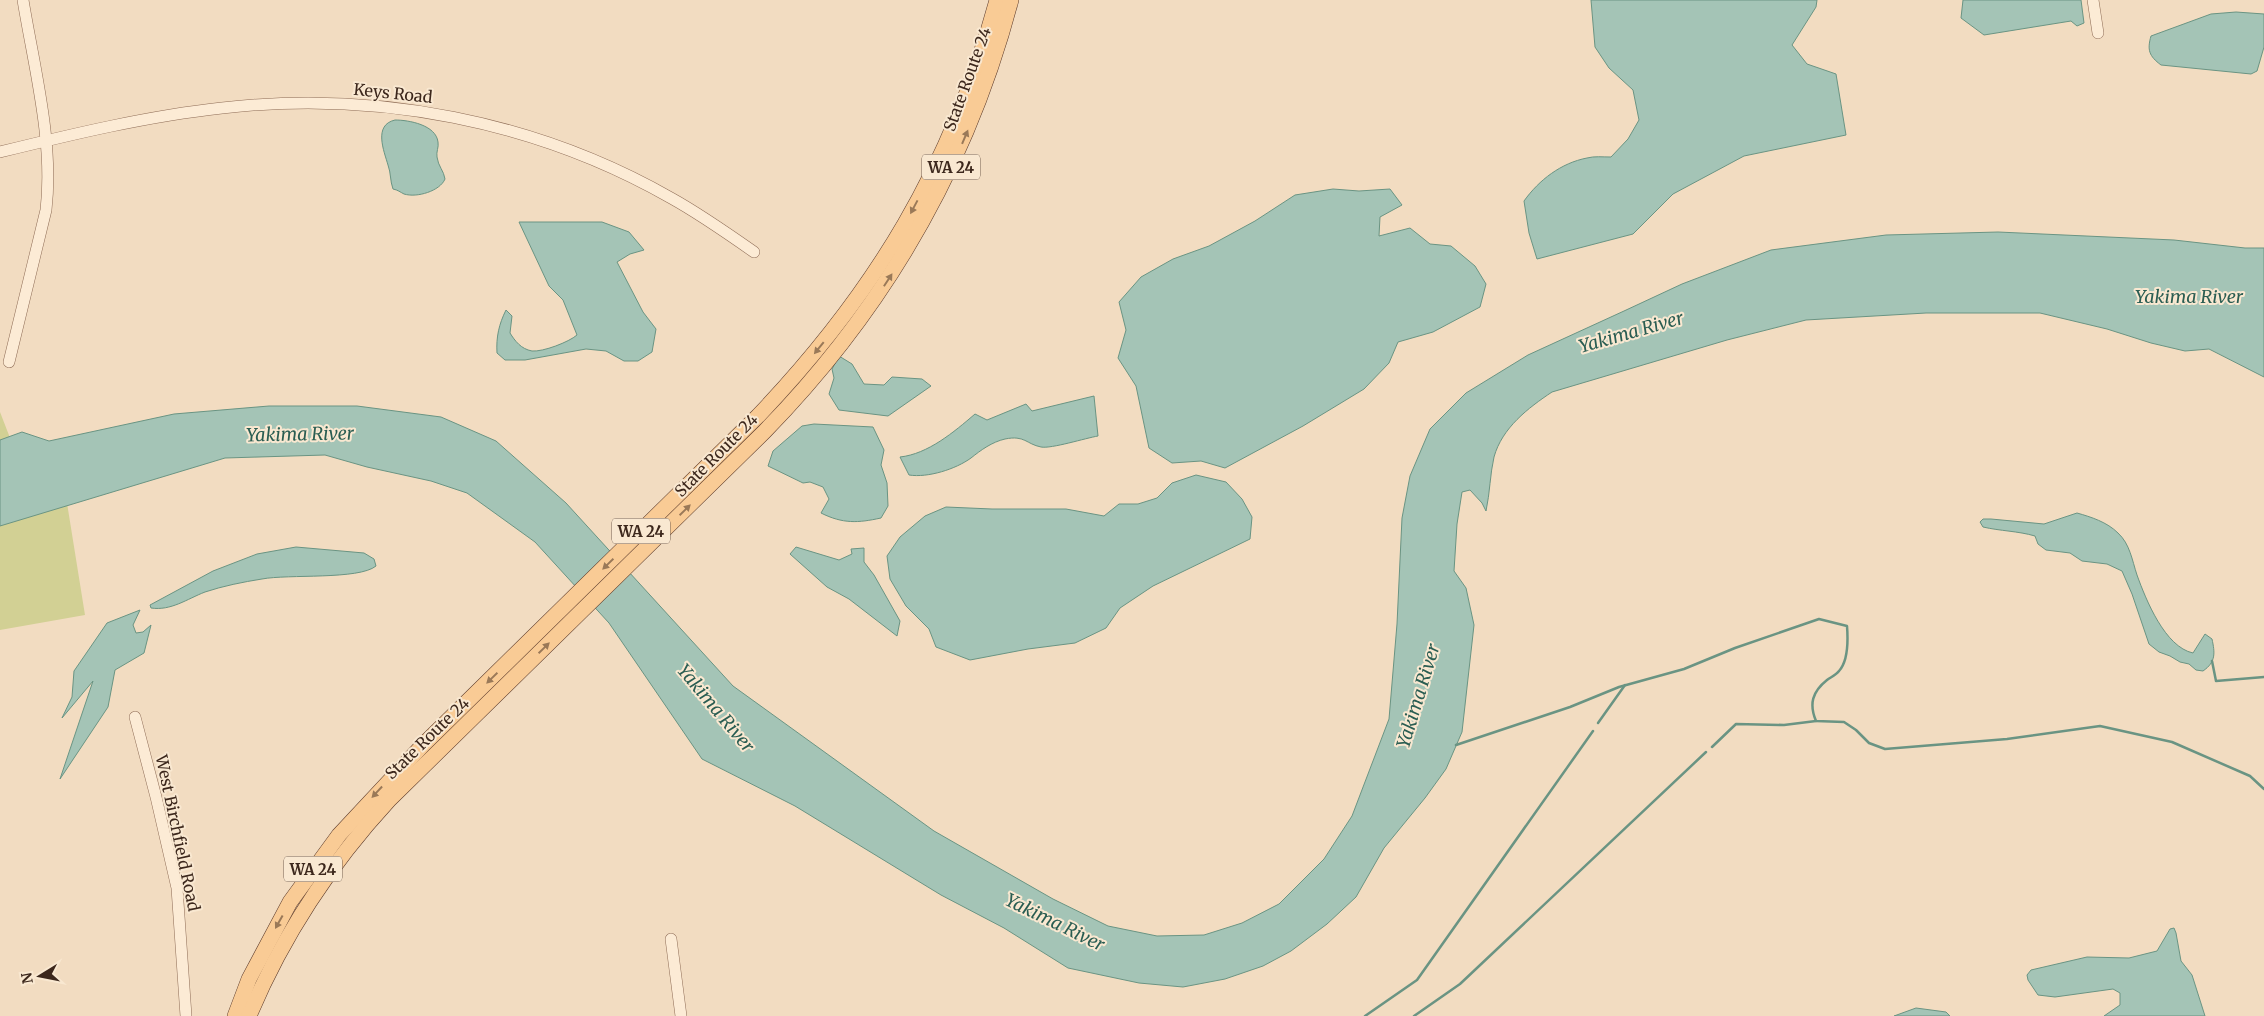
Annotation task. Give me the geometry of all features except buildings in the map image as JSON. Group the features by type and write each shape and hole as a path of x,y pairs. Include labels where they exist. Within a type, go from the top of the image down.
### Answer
{"main road":[{"name":"State Route 24","path":"854,315 934,170 972,82 997,0"},
{"name":"State Route 24","path":"235,1016 249,979 290,902 316,863 371,798 429,750 770,426 804,389 854,315 906,252 954,160 990,72 1011,0"},
{"name":"State Route 24","path":"249,1016 278,952 322,881 362,829 429,750"}],"street":[{"path":"9,362 46,210 49,168 23,0"},
{"path":"2094,0 2098,33"},
{"name":"Keys Road","path":"0,152 46,140 179,113 268,104 372,105 428,112 522,134 603,164 670,197 708,220 754,252"},
{"name":"West Birchfield Road","path":"135,718 156,796 177,888 186,1016"},
{"path":"671,939 681,1016"}],"shaded area":[{"path":"0,412 17,456 58,447 85,615 0,630"}],"water":[{"path":"1591,0 1817,0 1816,7 1792,45 1807,64 1836,74 1846,135 1744,156 1673,194 1633,234 1537,259 1529,233 1524,201 1544,179 1560,168 1577,160 1590,157 1611,157 1628,139 1639,120 1633,90 1609,68 1595,47"},
{"path":"1963,0 2081,0 2084,23 2077,26 2071,21 1984,35 1961,18"},
{"path":"2236,12 2264,14 2264,47 2257,71 2251,74 2161,65 2150,52 2151,36 2211,14"},
{"path":"395,120 421,125 432,131 436,136 438,160 445,179 438,187 428,193 409,195 393,189 384,153 382,133 388,123"},
{"path":"1333,189 1359,191 1390,189 1402,205 1380,217 1379,236 1410,228 1430,244 1451,246 1475,266 1486,284 1480,307 1433,332 1398,342 1389,363 1364,389 1303,426 1225,468 1201,461 1172,463 1149,448 1136,386 1118,358 1126,330 1119,302 1141,277 1173,259 1209,246 1255,221 1295,195"},
{"path":"519,222 602,222 629,232 644,250 630,254 617,262 643,312 656,329 652,352 638,361 624,361 606,351 586,349 525,360 505,360 497,353 498,331 506,310 512,316 510,333 519,344 528,350 537,351 556,346 577,335 563,300 549,286"},
{"name":"Yakima River","path":"1998,232 2174,240 2245,248 2264,248 2264,377 2209,349 2185,351 2151,343 2107,329 2040,313 1926,313 1806,320 1727,340 1552,392 1525,412 1503,437 1494,457 1486,511 1482,503 1470,490 1462,492 1457,524 1454,571 1466,588 1474,625 1462,732 1446,769 1384,848 1356,897 1327,924 1291,951 1263,966 1225,979 1183,987 1139,983 1068,968 1004,928 941,895 795,806 702,759 609,623 535,542 467,493 431,481 367,467 325,455 225,458 0,526 0,440 22,432 49,441 174,414 269,406 357,406 441,417 496,441 566,503 733,686 934,831 1053,899 1108,926 1157,936 1204,935 1242,923 1279,904 1324,859 1352,816 1389,719 1397,624 1402,518 1410,476 1430,429 1466,393 1528,355 1682,284 1771,250 1886,235"},
{"path":"839,356 852,364 864,384 884,385 892,377 922,379 931,386 888,416 839,410 829,394 834,378 832,369"},
{"path":"1094,396 1098,436 1046,447 1036,446 1017,438 1005,439 987,447 958,466 941,472 917,476 909,475 900,457 921,452 930,447 949,435 975,414 987,420 1026,404 1032,411"},
{"path":"814,424 873,427 884,450 881,465 887,483 888,506 881,518 851,522 829,517 821,513 829,499 823,487 810,482 803,483 768,466 773,451 802,426"},
{"path":"1196,475 1226,482 1242,499 1252,517 1250,539 1153,586 1120,608 1106,628 1075,643 1028,649 970,660 936,647 929,629 906,606 890,579 887,556 900,537 925,516 946,507 1066,509 1104,516 1119,504 1138,504 1157,498 1172,483"},
{"path":"2077,513 2104,523 2122,537 2128,547 2151,609 2165,632 2174,642 2183,649 2193,653 2205,634 2212,639 2214,657 2207,668 2203,671 2196,670 2189,664 2159,652 2149,644 2122,571 2107,564 2082,561 2070,553 2046,550 2038,544 2035,536 1983,527 1980,522 1983,519 1991,519 2044,524"},
{"path":"296,547 364,553 374,559 376,566 355,573 339,575 248,581 205,592 165,608 151,608 150,605 213,571 257,554"},
{"path":"796,547 839,560 852,554 851,549 864,548 864,562 874,575 900,621 897,636 849,599 827,587 790,554"},
{"path":"140,610 133,625 136,633 143,632 151,625 144,653 115,670 108,707 60,779 93,681 62,718 72,697 74,671 107,623"},
{"path":"2174,928 2181,961 2192,975 2205,1016 2104,1016 2120,1005 2120,993 2113,989 2055,997 2038,995 2028,980 2027,975 2031,970 2087,957 2129,958 2157,951 2170,929"},
{"path":"1916,1008 1946,1012 1950,1016 1894,1016"}],"waterway":[{"path":"1456,745 1570,707 1619,687 1684,669 1735,648 1819,619 1847,626 1848,643 1845,661 1842,666 1815,694 1812,704 1816,721 1844,722 1856,730 1869,743 1885,749 2007,739 2100,726 2172,742 2250,776 2264,789"},
{"path":"2212,661 2216,681 2264,677"},
{"path":"1598,723 1625,685"},
{"path":"1712,747 1736,724 1784,725 1816,721"},
{"path":"1365,1016 1417,980 1593,731"},
{"path":"1414,1016 1460,984 1706,752"}]}
